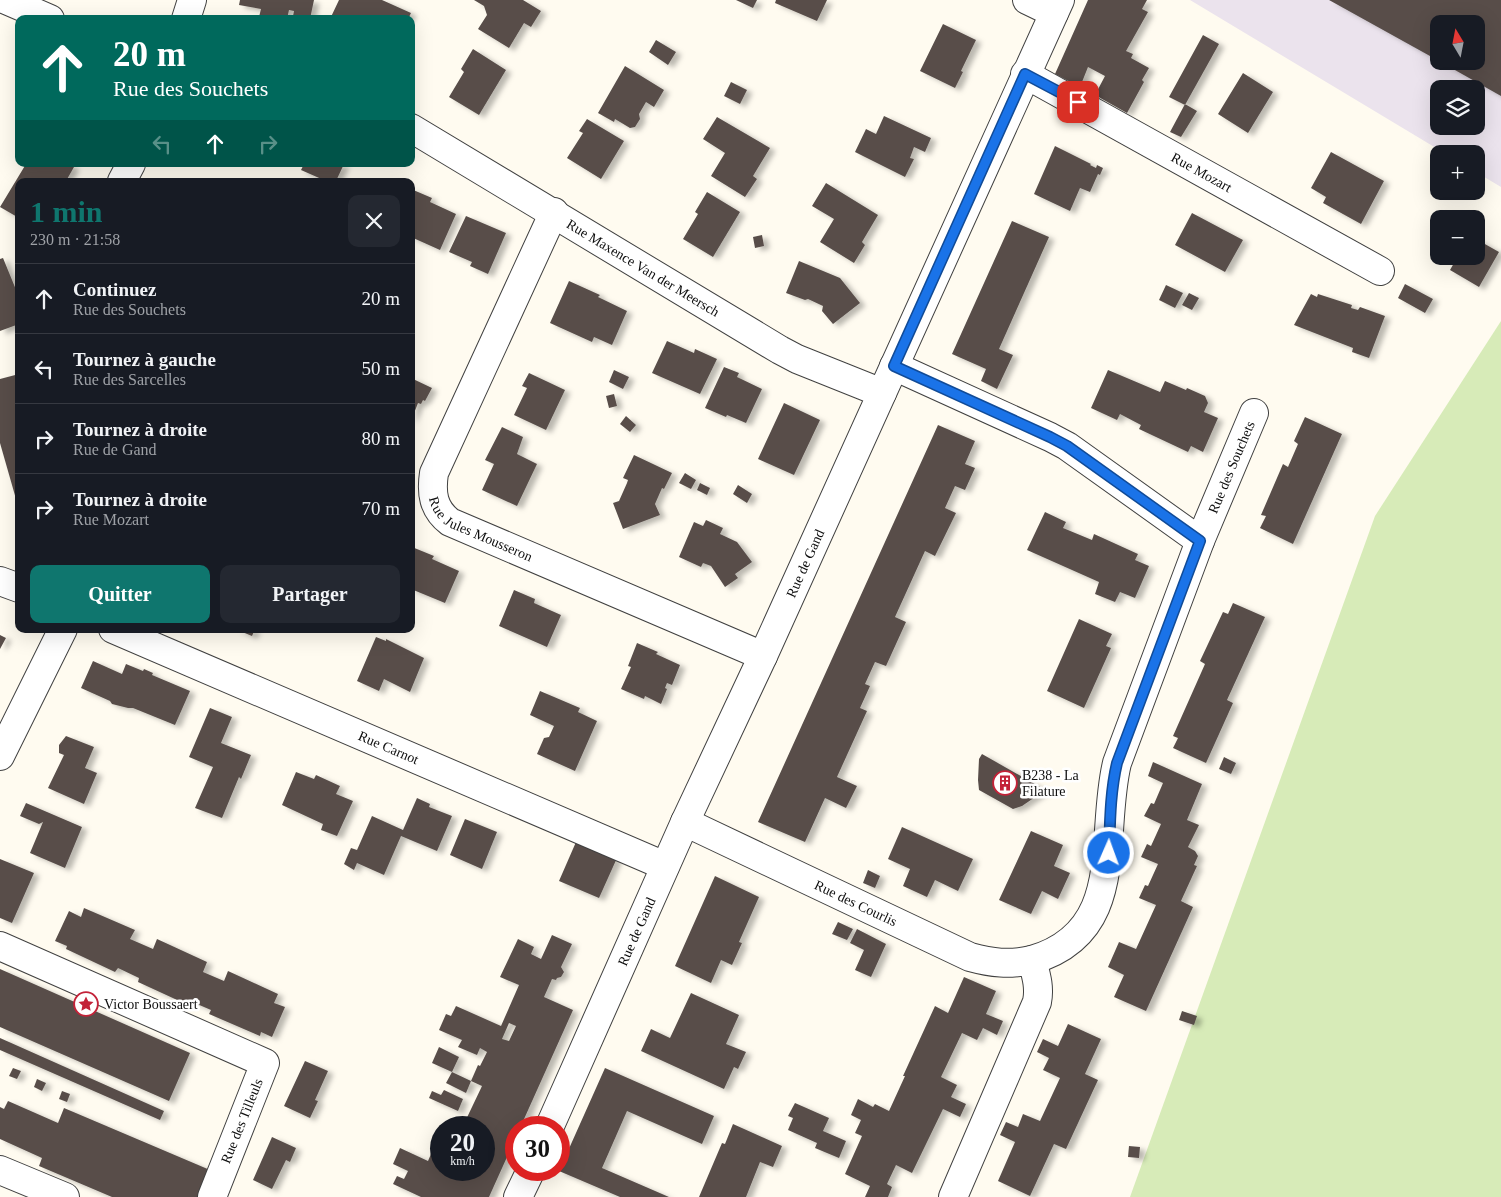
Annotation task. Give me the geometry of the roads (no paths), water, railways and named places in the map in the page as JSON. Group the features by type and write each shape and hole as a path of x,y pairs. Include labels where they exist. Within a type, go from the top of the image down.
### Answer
{"street":[{"path":"6,0 41,15"},
{"path":"187,15 192,0"},
{"path":"1027,0 1057,7"},
{"name":"Rue de Gand","path":"555,1116 665,866 763,656 1025,74 1057,7"},
{"name":"Rue Mozart","path":"1025,74 1380,271"},
{"name":"Rue Maxence Van der Meersch","path":"415,130 554,212 780,350 797,359 882,393"},
{"path":"124,178 130,167"},
{"name":"Rue Jules Mousseron","path":"554,212 434,473 432,492 437,509 450,522 763,656"},
{"path":"894,366 1067,446 1200,541"},
{"name":"Rue des Souchets","path":"1123,746 1200,541 1254,413"},
{"path":"0,581 15,587"},
{"path":"0,756 61,633"},
{"name":"Rue Carnot","path":"122,633 665,866"},
{"name":"Rue des Courlis","path":"685,822 970,956 1001,964 1014,964 1049,955 1072,940 1092,914 1103,889 1109,853 1112,782 1123,746"},
{"name":"Rue des Tilleuls","path":"0,946 265,1063 212,1197"},
{"path":"953,1197 1037,1002 1039,991 1038,979 1032,960"},
{"path":"0,1170 64,1197"},
{"path":"518,1197 526,1181"}],"place":[{"name":"B238 - La Filature","path":"1005,783"},
{"name":"Victor Boussaert","path":"86,1004"}]}
